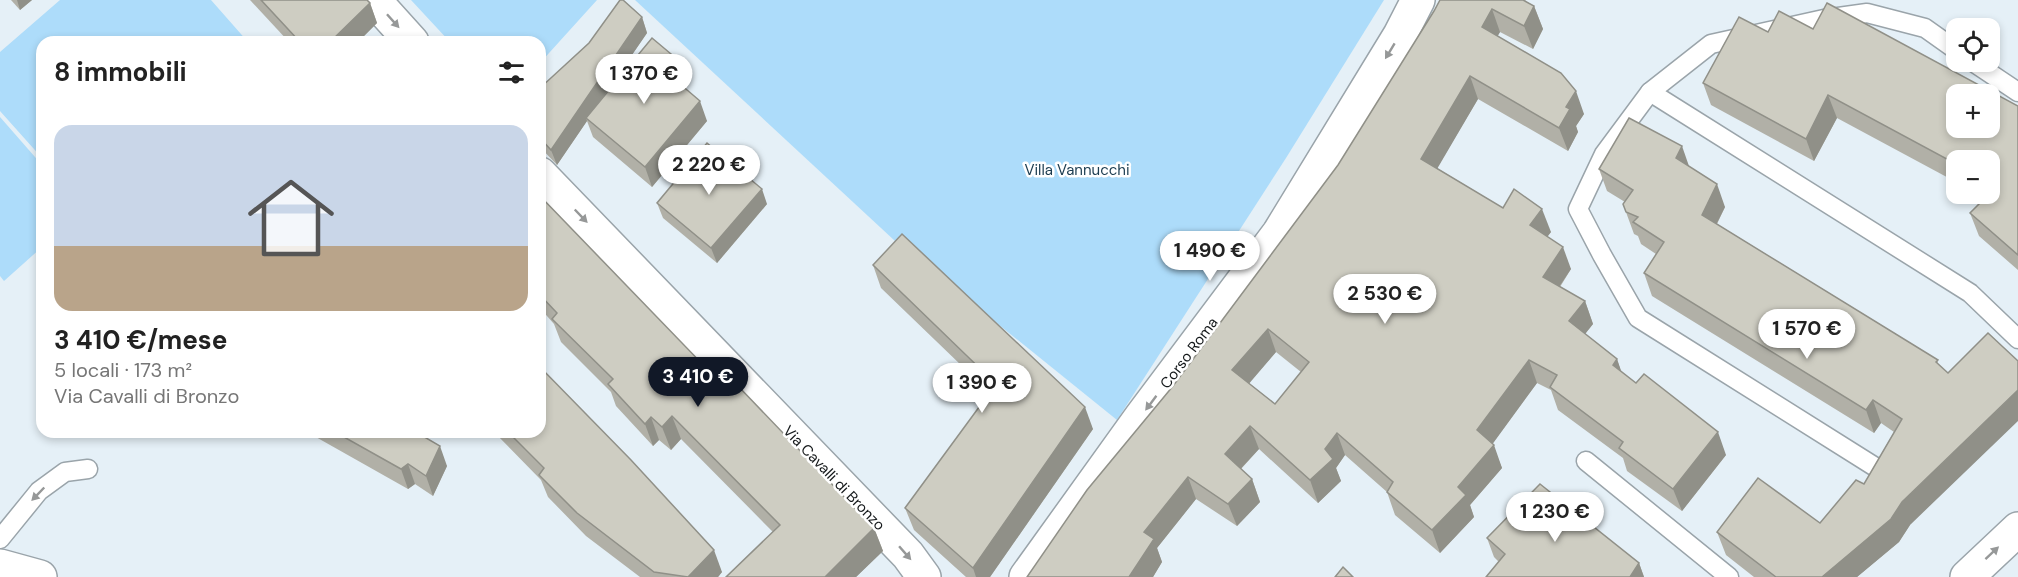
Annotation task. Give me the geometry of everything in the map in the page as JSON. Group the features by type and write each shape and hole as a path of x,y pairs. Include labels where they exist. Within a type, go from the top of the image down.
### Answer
{"street":[{"path":"374,0 407,36"},
{"name":"Corso Roma","path":"1026,577 1141,417 1279,233 1419,0"},
{"name":"Via Cavalli di Bronzo","path":"546,180 908,555 924,577"},
{"path":"1967,577 2018,529"},
{"path":"0,567 40,577"}],"lane":[{"path":"1880,470 1638,318 1578,209 1604,154 1650,92 1711,44 1824,19 1867,13 1925,28 1946,43"},
{"path":"1988,72 2018,92"},
{"path":"1650,92 1970,293 2018,339"},
{"path":"1586,462 1729,577"},
{"path":"0,539 39,491 65,472 88,470"}],"green space":[{"path":"60,0 211,0 243,36 36,36 36,151 0,111 0,52"},
{"path":"411,0 597,0 546,56 546,36 444,36"},
{"name":"Villa Vannucchi","path":"635,0 1384,0 1286,158 1117,420 895,241"},
{"path":"0,117 36,158 36,252 4,281 0,276"}],"building":[{"path":"261,0 367,0 370,3 336,36 294,36"},
{"path":"620,0 623,0 642,17 551,150 546,145 546,82 589,43"},
{"path":"1440,0 1523,0 1534,6 1524,26 1492,9 1482,27 1561,73 1576,91 1566,107 1570,109 1559,128 1470,76 1421,159 1503,208 1514,189 1542,209 1530,225 1563,247 1543,277 1585,301 1569,321 1617,359 1613,365 1636,383 1644,374 1718,432 1673,489 1619,448 1623,442 1550,387 1557,375 1529,360 1477,430 1494,445 1458,487 1466,495 1432,530 1387,492 1393,482 1337,433 1325,449 1333,459 1310,480 1250,426 1225,454 1252,479 1228,504 1188,477 1144,532 1154,539 1129,577 1027,577 1087,490 1173,386 1338,165","holes":["1268,329 1309,362 1275,404 1232,370"]},
{"path":"1827,3 1946,67 1946,72 1955,72 1977,84 1946,84 1946,138 2000,138 2000,96 2018,106 2018,255 1970,213 1979,204 2000,204 2000,150 1946,150 1946,159 1828,95 1806,139 1703,83 1739,17 1768,32 1779,11 1813,29"},
{"path":"652,38 677,59 666,72 700,101 645,167 586,118"},
{"path":"1629,118 1682,146 1676,158 1717,184 1702,215 1938,360 1936,362 1948,373 1988,333 2018,361 2018,390 1902,502 1891,519 1822,577 1776,577 1717,532 1758,478 1820,523 1856,480 1864,484 1902,419 1873,400 1866,410 1644,273 1664,242 1633,222 1638,217 1626,212 1623,204 1633,190 1599,169"},
{"path":"707,143 762,189 711,248 657,203"},
{"path":"546,202 710,372 717,364 874,528 825,577 726,577 780,525 672,416 662,427 651,417 645,424 608,384 613,379 552,319 557,313 546,301"},
{"path":"902,234 1085,407 973,568 905,508 996,384 873,265"},
{"path":"546,373 631,460 714,550 688,577 654,572 577,513 539,475 544,468 514,438 546,438"},
{"path":"346,438 426,438 440,446 426,476 408,464 401,469"},
{"path":"1540,484 1639,563 1630,577 1486,577 1505,554 1487,538"},
{"path":"1343,567 1353,577 1335,577"}]}
